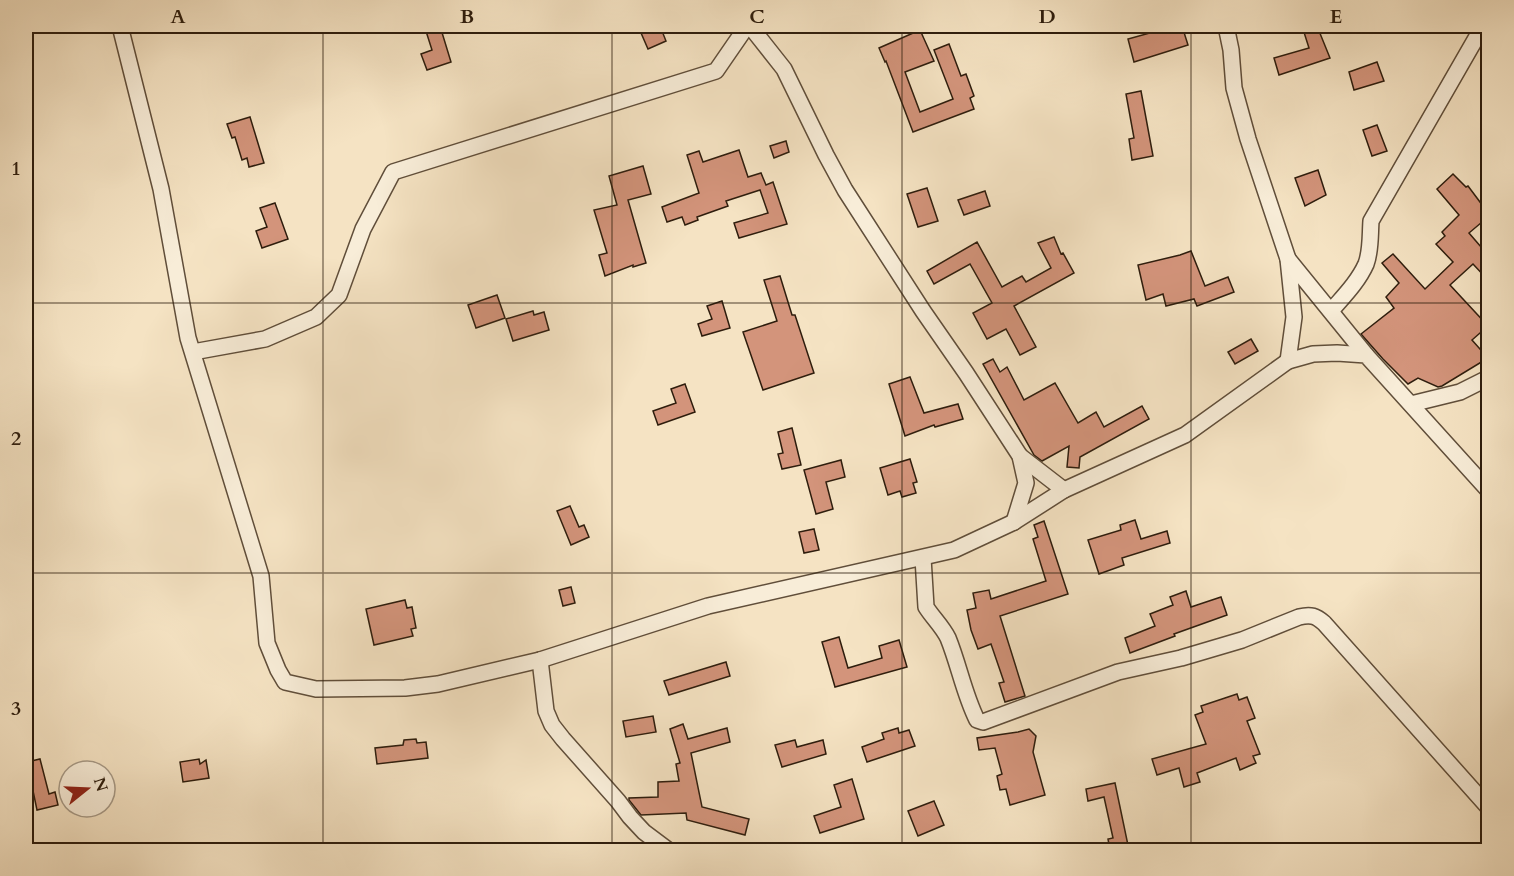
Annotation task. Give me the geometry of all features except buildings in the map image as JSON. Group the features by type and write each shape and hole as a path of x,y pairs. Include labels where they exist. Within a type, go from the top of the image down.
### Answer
{"street":[{"path":"120,26 161,189 188,338 261,576 267,643 285,682 316,689 405,688 438,684 540,660 708,606 954,550 1014,522 1064,490 1185,435 1288,362 1313,354 1366,355"},
{"path":"193,352 265,339 316,317 339,295 363,230 393,172 716,71 748,26 784,69 845,190 1020,456 1064,490"},
{"path":"1226,26 1231,50 1234,88 1248,139 1288,259 1294,317 1288,362"},
{"path":"1330,312 1353,286 1366,264 1371,242 1371,220 1483,26"},
{"path":"1288,259 1366,355 1488,490"},
{"path":"1411,404 1460,392 1488,378"},
{"path":"1014,522 1026,483 1020,456"},
{"path":"922,558 927,607 948,638 977,720 983,722 1118,672 1181,658 1242,640 1299,617 1316,616 1488,807"},
{"path":"540,660 546,711 552,724 563,740 630,817 644,832 668,850"}]}
